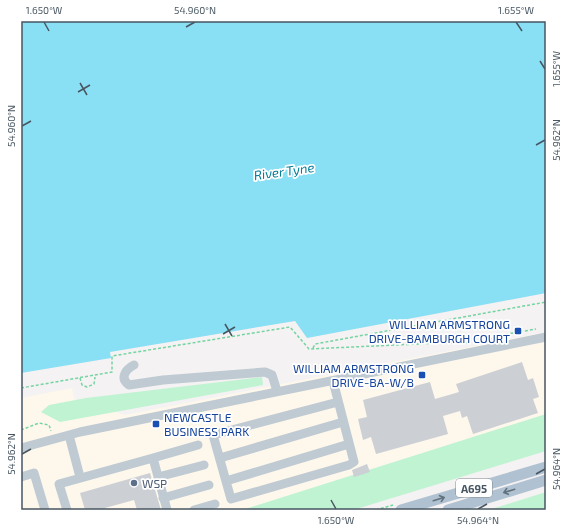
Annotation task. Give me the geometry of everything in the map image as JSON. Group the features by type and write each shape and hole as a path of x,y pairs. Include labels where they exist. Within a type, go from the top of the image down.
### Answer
{"main road":[{"name":"A695","path":"401,510 546,467"},
{"name":"A695","path":"448,510 546,480"}],"street":[{"path":"21,448 69,435 277,391 333,381 546,337"},
{"path":"134,365 125,371 124,376 129,385 163,380 265,372 272,375 277,391"},
{"path":"333,381 354,462 342,467 231,499 213,435 338,402"},
{"path":"220,458 343,422"},
{"path":"69,435 80,477"},
{"path":"226,481 349,444"},
{"path":"67,510 60,484 80,477 198,445"},
{"path":"153,458 166,510"},
{"path":"158,476 204,464"},
{"path":"21,478 34,474 45,510"},
{"path":"163,498 209,485"},
{"path":"194,510 215,504"}],"path":[{"path":"313,348 315,344 546,302"},
{"path":"21,388 112,372 112,356 290,327 309,349 470,343"},
{"path":"490,339 530,329 538,329"},
{"path":"80,378 82,385 87,387 94,384 95,376"},
{"path":"21,430 39,423 49,425"}],"shaded area":[{"path":"546,332 546,420 267,510 21,510 21,398 72,388 74,399 125,415"}],"green space":[{"path":"262,377 263,385 60,422 41,412 49,405 86,398"},
{"path":"546,414 546,451 353,510 242,510"},
{"path":"546,492 546,510 489,510"}],"water":[{"name":"River Tyne","path":"21,21 546,21 546,293 307,338 295,321 110,352 111,358 21,373"}],"building":[{"path":"522,362 528,380 533,378 539,397 533,399 538,413 473,434 467,416 462,418 460,411 443,416 448,434 376,454 371,437 363,440 358,419 367,417 363,400 430,382 435,399 459,392 456,384"},
{"path":"367,464 370,472 354,477 352,470"},
{"name":"WSP","path":"150,473 161,510 137,510 134,500 105,508 106,510 85,510 80,493"}],"place":[{"name":"WILLIAM ARMSTRONG DRIVE-BAMBURGH COURT","path":"518,331"},
{"name":"WILLIAM ARMSTRONG DRIVE-BA-W/B","path":"422,375"},
{"name":"NEWCASTLE BUSINESS PARK","path":"156,424"},
{"name":"WSP","path":"134,483"}]}
